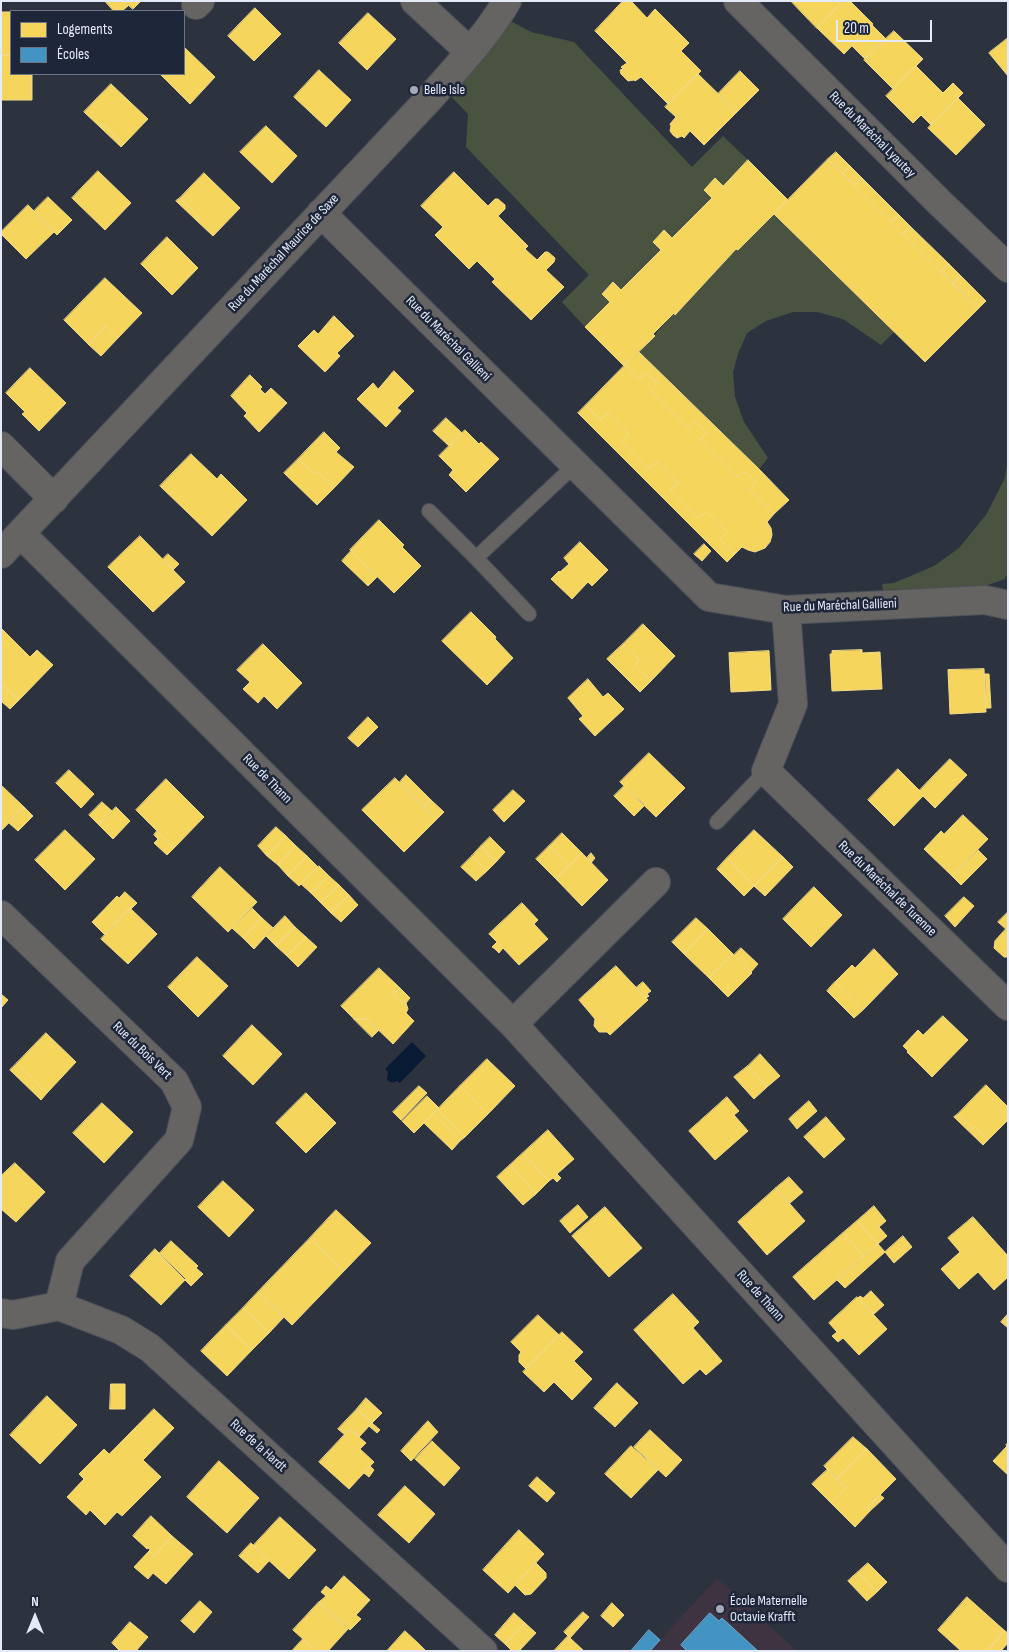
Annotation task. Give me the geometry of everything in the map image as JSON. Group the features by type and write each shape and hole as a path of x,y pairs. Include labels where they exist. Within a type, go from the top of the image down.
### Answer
{"street":[{"path":"415,1 470,52"},
{"name":"Rue du Maréchal Maurice de Saxe","path":"1,554 429,99 470,52 499,15 507,1"},
{"name":"Rue du Maréchal Lyautey","path":"738,1 940,203 1008,268"},
{"name":"Rue du Maréchal Gallieni","path":"321,213 709,597 786,610 985,600 1008,605"},
{"path":"1,446 54,499"},
{"name":"Rue de Thann","path":"21,534 513,1024 1008,1568"},
{"path":"766,771 793,704 786,610"},
{"name":"Rue du Maréchal de Turenne","path":"766,771 1008,1006"},
{"path":"513,1024 656,882"},
{"name":"Rue du Bois Vert","path":"1,915 174,1081 187,1107 179,1140 70,1260 60,1306"},
{"path":"1,1312 13,1315 60,1306"},
{"name":"Rue de la Hardt","path":"60,1306 121,1330 150,1348 483,1651"}],"lane":[{"path":"476,558 575,465"},
{"path":"429,510 529,614"},
{"path":"717,822 766,771"}],"shaded area":[{"name":"École Maternelle Octavie Krafft","path":"717,1578 796,1650 650,1651"}],"green space":[{"path":"499,15 531,32 574,42 692,167 723,136 748,160 723,186 715,178 704,189 712,198 672,238 664,230 653,242 661,250 621,290 602,294 610,302 585,327 562,302 589,275 466,147 468,114 441,86"},
{"path":"774,214 894,332 881,345 843,319 817,312 793,312 766,321 747,333 733,372 735,397 744,422 768,458 759,469 639,352 736,249 738,250"},
{"path":"1008,457 1008,572 1005,579 982,587 883,590 882,584 894,583 934,566 959,548 986,515 1005,478"}],"water":[{"path":"412,1042 426,1056 400,1083 388,1081 388,1072 385,1069"}],"building: Logements":[{"path":"105,1 124,1 128,6 123,10 113,10"},
{"path":"124,1 141,1 133,9"},
{"path":"623,1 631,1 647,18 655,9 689,43 681,51 701,71 668,104 641,77 635,81 628,81 621,74 620,70 623,69 621,67 627,63 595,31"},
{"path":"791,1 843,1 817,28"},
{"path":"843,1 850,1 873,24 844,54 817,28"},
{"path":"255,8 281,34 254,61 228,36"},
{"path":"1,12 10,12 10,55 1,55"},
{"path":"368,13 396,39 367,70 339,43"},
{"path":"872,25 886,39 865,59 852,46"},
{"path":"894,31 923,59 893,89 864,60"},
{"path":"1008,38 1008,76 989,53"},
{"path":"185,48 215,77 190,104 161,75 185,75"},
{"path":"1,55 10,55 10,75 32,75 32,100 1,100"},
{"path":"916,66 943,93 953,83 963,93 931,125 921,115 913,123 886,96"},
{"path":"319,70 351,100 326,127 294,97"},
{"path":"740,71 759,90 737,112 718,94"},
{"path":"698,74 737,112 704,145 690,131 684,138 682,136 677,138 673,135 670,131 670,124 676,117 665,107"},
{"path":"111,84 148,119 124,144 103,124 100,127 84,112"},
{"path":"958,98 985,125 956,155 928,128"},
{"path":"103,124 124,144 121,147 100,127"},
{"path":"266,126 297,156 272,183 240,152"},
{"path":"836,152 850,166 842,174 828,159"},
{"path":"828,159 978,309 925,362 774,214"},
{"path":"748,160 788,200 738,250 736,249 675,315 674,313 653,334 655,336 624,366 585,327 610,302 602,294 613,282 621,290 661,250 653,242 664,230 672,238 712,198 704,190 715,178 723,186"},
{"path":"850,166 862,178 854,185 842,174"},
{"path":"98,171 131,203 105,230 72,198"},
{"path":"454,172 488,206 495,199 498,199 505,205 505,209 498,216 528,246 525,249 537,260 545,252 548,252 555,258 554,262 546,270 564,287 531,320 492,282 495,279 477,261 469,269 435,235 443,227 421,206"},
{"path":"204,173 240,208 213,236 196,220 199,217 180,198"},
{"path":"862,178 899,215 891,222 854,185"},
{"path":"48,197 72,220 57,235 34,211"},
{"path":"180,198 199,217 196,220 176,201"},
{"path":"28,205 54,232 26,259 1,232"},
{"path":"899,215 911,227 903,234 891,222"},
{"path":"911,227 949,264 941,272 903,234"},
{"path":"167,237 198,268 172,295 141,264"},
{"path":"949,264 961,276 953,283 941,272"},
{"path":"961,276 986,301 978,309 953,283"},
{"path":"105,278 142,313 118,338 106,326 89,345 64,320"},
{"path":"334,316 354,336 337,353 340,356 325,372 298,346 314,330 318,334"},
{"path":"106,326 118,338 101,356 89,345"},
{"path":"639,352 789,500 774,514 749,489 756,482 744,471 738,477 700,439 707,433 695,421 688,428 651,391 658,384 646,373 639,379 625,365"},
{"path":"625,365 639,379 646,373 658,384 651,391 688,428 695,421 707,433 700,439 738,477 744,471 756,482 749,489 774,514 767,522 771,528 772,535 770,542 765,548 755,552 742,547 735,554 720,539 727,532 706,511 698,518 670,490 678,483 657,462 649,469 621,441 629,434 608,413 600,420 586,405"},
{"path":"30,368 66,403 39,431 22,414 25,412 6,393"},
{"path":"394,371 414,391 397,408 401,411 386,427 357,399 373,383 378,389"},
{"path":"250,375 262,387 260,389 265,394 271,388 287,403 259,432 244,416 247,413 231,396"},
{"path":"586,405 600,420 608,413 629,434 621,441 649,469 657,462 678,483 670,490 698,518 706,511 727,532 720,539 735,554 727,562 578,413"},
{"path":"446,418 462,433 449,446 433,431"},
{"path":"465,430 479,444 481,442 499,459 466,492 449,475 453,470 439,456"},
{"path":"324,432 340,448 336,452 354,467 334,488 317,471 314,474 298,459"},
{"path":"191,454 217,479 221,474 247,500 212,536 160,486"},
{"path":"298,459 314,474 317,471 334,488 317,505 284,473"},
{"path":"379,520 404,545 402,547 421,566 394,593 350,550"},
{"path":"140,536 185,582 153,612 108,567"},
{"path":"580,542 608,570 592,586 588,582 572,599 551,579 569,564 564,558"},
{"path":"704,544 711,551 702,561 694,554"},
{"path":"351,551 377,577 368,586 342,561"},
{"path":"168,554 179,564 173,570 163,559"},
{"path":"471,612 496,637 495,639 513,658 487,685 442,641"},
{"path":"643,624 675,656 651,681 635,665 639,660 623,644"},
{"path":"1,628 30,657 37,650 53,665 19,700 1,683"},
{"path":"263,644 302,683 277,709 264,696 258,703 243,689 250,682 237,670"},
{"path":"623,644 639,660 635,665 651,681 640,692 607,659"},
{"path":"862,650 862,653 880,652 882,689 832,691 830,654 832,654 832,651"},
{"path":"769,651 771,690 731,692 729,653"},
{"path":"984,669 986,712 950,714 948,670"},
{"path":"985,674 989,674 991,708 986,708"},
{"path":"588,679 603,697 608,693 624,709 595,736 579,719 583,716 568,698"},
{"path":"1,683 19,700 10,709 1,701"},
{"path":"368,717 378,727 358,747 348,738"},
{"path":"649,753 685,788 656,817 620,782"},
{"path":"950,759 967,775 935,808 923,796 920,790"},
{"path":"898,769 924,795 894,826 868,800"},
{"path":"69,770 94,794 81,808 56,783"},
{"path":"406,775 431,800 424,807 400,782"},
{"path":"395,778 437,819 404,852 362,810"},
{"path":"166,779 204,817 174,848 136,810"},
{"path":"1,785 24,807 1,831"},
{"path":"624,786 645,805 634,816 614,796"},
{"path":"513,790 525,801 504,822 493,810"},
{"path":"431,800 444,812 437,819 424,807"},
{"path":"102,802 112,811 99,825 89,815"},
{"path":"24,807 33,816 18,831 9,823"},
{"path":"116,807 130,821 113,839 99,825"},
{"path":"963,815 988,839 952,876 924,849 941,831 944,834"},
{"path":"276,827 286,836 267,856 258,846"},
{"path":"65,830 95,859 65,890 35,860"},
{"path":"754,830 783,857 754,886 727,858"},
{"path":"157,831 174,848 167,855 154,843 158,839 154,835"},
{"path":"562,833 582,853 569,866 549,846"},
{"path":"286,836 296,846 278,865 267,856"},
{"path":"490,837 505,852 496,862 481,846"},
{"path":"296,846 307,856 288,876 278,865"},
{"path":"481,846 496,862 487,871 472,856"},
{"path":"549,846 569,866 556,879 536,859"},
{"path":"978,850 987,859 961,885 952,876"},
{"path":"582,853 608,880 582,906 556,879"},
{"path":"591,853 595,858 591,863 587,858"},
{"path":"307,856 318,867 299,886 288,876"},
{"path":"472,856 487,871 476,881 461,867"},
{"path":"783,857 793,867 765,896 754,886"},
{"path":"727,858 754,886 744,896 717,869"},
{"path":"319,866 329,876 311,893 301,884"},
{"path":"220,867 257,902 228,932 192,897"},
{"path":"329,876 339,885 321,903 311,893"},
{"path":"339,885 349,895 331,913 321,903"},
{"path":"814,887 842,915 811,947 783,919"},
{"path":"125,892 137,903 105,935 92,922 117,896 119,898"},
{"path":"349,895 358,905 341,922 331,913"},
{"path":"964,897 974,906 955,927 945,916"},
{"path":"522,903 538,920 534,924 548,939 519,965 503,948 499,953 492,947 497,942 489,934"},
{"path":"130,908 157,934 128,964 101,939"},
{"path":"252,908 262,918 243,938 232,928"},
{"path":"1008,912 1008,931 998,922"},
{"path":"285,916 295,927 276,946 266,936"},
{"path":"262,918 273,928 254,949 243,938"},
{"path":"696,918 708,929 684,954 672,942"},
{"path":"295,927 306,937 287,956 276,946"},
{"path":"708,929 733,954 709,978 684,954"},
{"path":"1006,929 1008,931 1008,957 1004,957 994,948 995,941"},
{"path":"306,937 317,947 298,967 287,956"},
{"path":"741,948 758,964 751,972 734,955"},
{"path":"874,949 898,974 863,1010 835,982 852,965 855,968"},
{"path":"733,954 752,973 728,997 709,978"},
{"path":"197,957 228,986 198,1017 168,987"},
{"path":"616,966 648,1000 610,1035 607,1032 599,1032 594,1026 595,1019 579,1000"},
{"path":"379,968 400,988 393,995 398,1000 406,1003 408,1009 406,1013 414,1021 393,1044 367,1019 354,1019 341,1006"},
{"path":"643,982 651,991 647,994 649,996 646,998 636,988"},
{"path":"835,982 863,1010 854,1018 827,991"},
{"path":"400,988 410,998 406,1003 398,1000 393,995"},
{"path":"1,994 8,1000 1,1008"},
{"path":"943,1016 968,1040 932,1077 903,1046 918,1030 923,1035"},
{"path":"354,1019 367,1019 379,1030 372,1037"},
{"path":"252,1025 282,1054 253,1085 223,1056"},
{"path":"46,1033 76,1062 47,1093 17,1063"},
{"path":"760,1054 780,1076 767,1087 748,1066"},
{"path":"487,1059 515,1086 488,1114 460,1086"},
{"path":"17,1063 47,1093 41,1100 10,1070"},
{"path":"748,1066 767,1087 754,1099 734,1077"},
{"path":"986,1085 1008,1107 1008,1120 988,1140 975,1127 973,1129 958,1114"},
{"path":"419,1086 427,1093 401,1120 393,1112"},
{"path":"460,1086 488,1114 465,1137 437,1110"},
{"path":"306,1093 336,1123 306,1153 276,1123"},
{"path":"427,1096 439,1108 414,1133 402,1121"},
{"path":"727,1097 739,1111 734,1115 748,1131 715,1160 689,1131"},
{"path":"809,1101 817,1111 797,1129 789,1119"},
{"path":"102,1103 133,1132 104,1163 73,1133"},
{"path":"437,1110 465,1137 460,1141 433,1114"},
{"path":"433,1114 460,1141 452,1150 424,1123"},
{"path":"958,1114 973,1129 975,1127 988,1140 983,1145 954,1117"},
{"path":"826,1117 845,1139 824,1158 804,1137"},
{"path":"548,1130 574,1159 557,1174 561,1178 557,1182 553,1178 549,1181 523,1153"},
{"path":"523,1153 549,1181 536,1194 510,1165"},
{"path":"15,1163 45,1192 16,1222 1,1209 1,1176"},
{"path":"510,1165 536,1194 523,1205 497,1177"},
{"path":"789,1177 803,1192 790,1203 776,1188"},
{"path":"223,1181 254,1210 229,1237 198,1207"},
{"path":"776,1188 805,1221 767,1255 738,1222"},
{"path":"578,1205 588,1217 570,1233 560,1221"},
{"path":"874,1206 886,1221 879,1227 887,1236 878,1244 857,1221"},
{"path":"605,1207 642,1248 609,1277 572,1236"},
{"path":"336,1210 371,1243 344,1271 310,1238"},
{"path":"973,1217 1008,1256 1008,1277 994,1290 978,1272 959,1289 941,1269 960,1252 948,1238"},
{"path":"857,1221 878,1244 864,1256 843,1233"},
{"path":"843,1233 864,1256 814,1300 793,1277"},
{"path":"903,1236 912,1247 894,1263 885,1252"},
{"path":"310,1238 344,1271 292,1325 258,1292"},
{"path":"171,1241 198,1266 196,1268 203,1274 191,1286 159,1254"},
{"path":"878,1244 885,1252 845,1288 837,1280"},
{"path":"155,1249 186,1279 161,1305 130,1276"},
{"path":"871,1291 884,1305 874,1314 858,1298 860,1296 863,1298"},
{"path":"258,1292 284,1317 269,1333 243,1308"},
{"path":"673,1294 699,1322 693,1328 722,1361 706,1375 700,1369 683,1384 634,1330"},
{"path":"857,1297 887,1329 859,1355 843,1338 838,1342 832,1336 837,1332 829,1323"},
{"path":"243,1308 269,1333 252,1350 226,1325"},
{"path":"1008,1314 1008,1328 1001,1322"},
{"path":"538,1315 559,1335 526,1369 519,1362 521,1352 511,1342"},
{"path":"226,1325 252,1350 227,1376 201,1351"},
{"path":"562,1332 583,1352 574,1361 592,1379 572,1400 554,1382 544,1392 523,1372"},
{"path":"617,1383 638,1403 615,1427 594,1408"},
{"path":"111,1384 125,1384 125,1409 110,1409"},
{"path":"47,1396 77,1425 40,1464 10,1435"},
{"path":"366,1398 382,1413 372,1423 357,1409"},
{"path":"154,1409 174,1428 143,1460 161,1477 122,1516 117,1512 105,1525 90,1510 86,1515 67,1497 84,1479 79,1474 104,1449 109,1454"},
{"path":"357,1409 372,1423 359,1437 350,1429 345,1435 338,1429"},
{"path":"428,1421 438,1432 411,1461 401,1451"},
{"path":"372,1423 380,1430 377,1433 369,1426"},
{"path":"350,1429 366,1443 360,1449 374,1462 349,1489 319,1462"},
{"path":"650,1430 682,1460 666,1477 634,1447"},
{"path":"853,1437 867,1449 837,1479 824,1466"},
{"path":"432,1441 460,1468 444,1486 415,1459"},
{"path":"1008,1443 1008,1475 993,1461"},
{"path":"631,1446 658,1470 631,1498 605,1474"},
{"path":"867,1449 896,1479 867,1508 870,1511 855,1527 831,1503 846,1488 837,1479"},
{"path":"219,1461 259,1498 227,1533 187,1497"},
{"path":"370,1466 374,1470 369,1477 364,1473"},
{"path":"828,1469 846,1488 831,1503 812,1484"},
{"path":"537,1477 555,1493 547,1502 529,1486"},
{"path":"405,1486 435,1514 409,1543 378,1515"},
{"path":"880,1495 884,1498 870,1511 867,1508"},
{"path":"151,1516 172,1536 154,1556 149,1551 149,1548 147,1549 133,1536"},
{"path":"280,1517 316,1550 289,1579 253,1546"},
{"path":"519,1530 544,1554 508,1593 483,1570"},
{"path":"172,1536 193,1554 166,1584 153,1573 148,1579 134,1567 149,1551 154,1556"},
{"path":"251,1543 269,1561 258,1573 239,1556"},
{"path":"536,1563 546,1573 546,1578 531,1594 525,1595 515,1585"},
{"path":"868,1563 887,1582 877,1592 858,1572"},
{"path":"858,1572 877,1592 867,1601 848,1581"},
{"path":"344,1576 370,1600 356,1615 361,1619 350,1630 319,1602 326,1596 321,1592 326,1586 331,1590"},
{"path":"967,1597 1005,1631 989,1649 991,1651 961,1651 938,1630"},
{"path":"200,1601 212,1612 194,1633 181,1621"},
{"path":"319,1602 348,1629 328,1651 316,1651 293,1630"},
{"path":"612,1603 624,1615 613,1627 601,1616"},
{"path":"583,1612 589,1617 570,1638 564,1632"},
{"path":"514,1613 525,1623 505,1644 495,1635"},
{"path":"130,1622 148,1637 136,1651 120,1651 112,1643"},
{"path":"525,1623 536,1633 519,1651 512,1651 505,1644"},
{"path":"405,1631 419,1644 426,1651 387,1651"},
{"path":"1005,1631 1008,1633 1008,1643 1001,1651 991,1651 989,1649"},
{"path":"568,1636 570,1638 584,1651 554,1651"},
{"path":"303,1639 316,1651 292,1651"}],"building: Écoles":[{"path":"710,1613 719,1621 722,1618 758,1651 687,1651 681,1645"},
{"path":"649,1630 660,1640 650,1651 631,1651"}],"place":[{"name":"Belle Isle","path":"414,90"},
{"name":"École Maternelle Octavie Krafft","path":"720,1609"}]}
